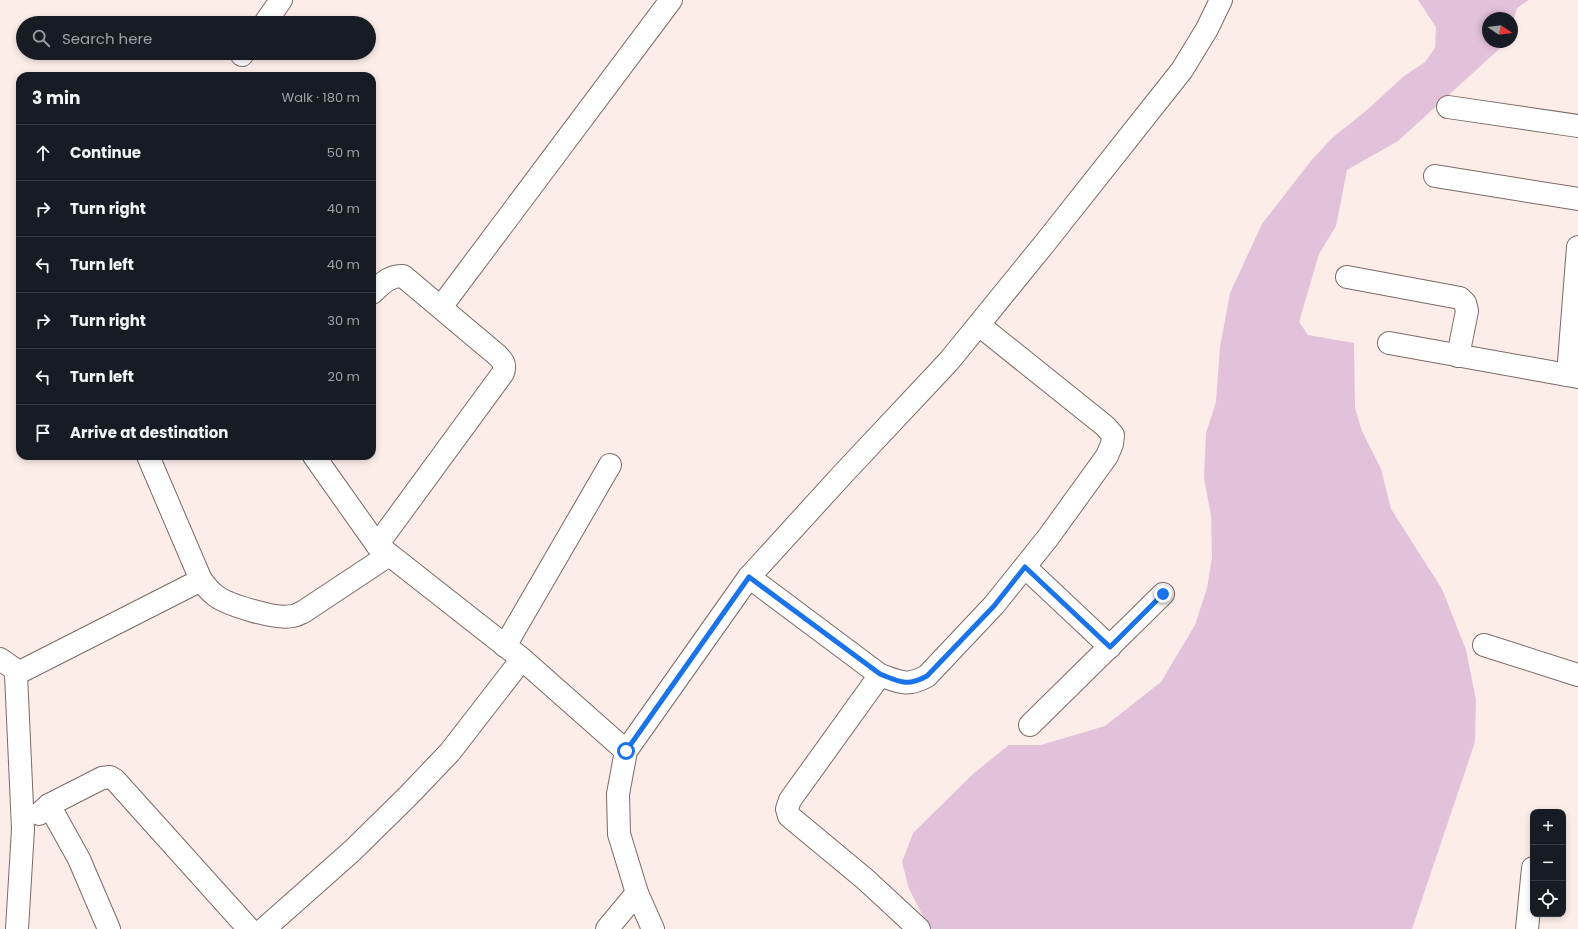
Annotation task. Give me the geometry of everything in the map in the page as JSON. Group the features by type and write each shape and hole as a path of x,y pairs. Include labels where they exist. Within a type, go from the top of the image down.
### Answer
{"street":[{"path":"270,16 281,0"},
{"path":"441,307 671,0"},
{"path":"653,929 637,893 619,834 618,794 626,751 749,577 847,469 949,361 1055,231 1182,70 1207,29 1221,0"},
{"path":"1448,107 1578,126"},
{"path":"1435,176 1578,199"},
{"path":"1389,343 1573,376 1578,247"},
{"path":"150,460 202,580 208,589 217,597 232,604 277,617 292,616 304,612 383,550 505,368 504,361 498,354 403,276 394,276 376,284"},
{"path":"1347,277 1460,298 1465,303 1467,311 1458,356"},
{"path":"749,577 880,674 900,682 916,682 927,676 994,606 1047,539 1107,456 1112,444 1113,435 1105,426 979,325"},
{"path":"317,460 383,550 514,653 626,751"},
{"path":"264,929 352,851 450,752 514,653 610,465"},
{"path":"1025,567 1110,647"},
{"path":"16,929 23,829 4,661 202,580"},
{"path":"1030,725 1163,594"},
{"path":"1484,645 1578,675"},
{"path":"880,674 790,800 787,809 789,816 865,879 919,929"},
{"path":"23,829 49,804 102,778 110,777 115,780 249,929"},
{"path":"49,804 79,859 109,929"},
{"path":"1527,929 1532,881"},
{"path":"607,929 637,893"}],"shaded area":[{"path":"1418,0 1529,0 1517,8 1516,12 1482,12 1482,48 1500,48 1398,141 1347,170 1336,226 1319,254 1299,322 1308,335 1354,343 1355,408 1362,431 1381,469 1391,509 1442,589 1466,650 1476,700 1475,742 1412,929 932,929 924,918 909,889 902,862 913,833 974,773 1009,745 1041,745 1105,726 1161,682 1195,625 1207,588 1212,557 1211,516 1204,478 1206,433 1216,402 1220,347 1230,293 1262,224 1310,162 1332,138 1367,110 1404,76 1425,62 1435,48 1436,27"}],"route":[{"path":"626,751 749,577 880,674 900,682 916,682 927,676 994,606 1025,567 1110,647 1163,594"}]}
